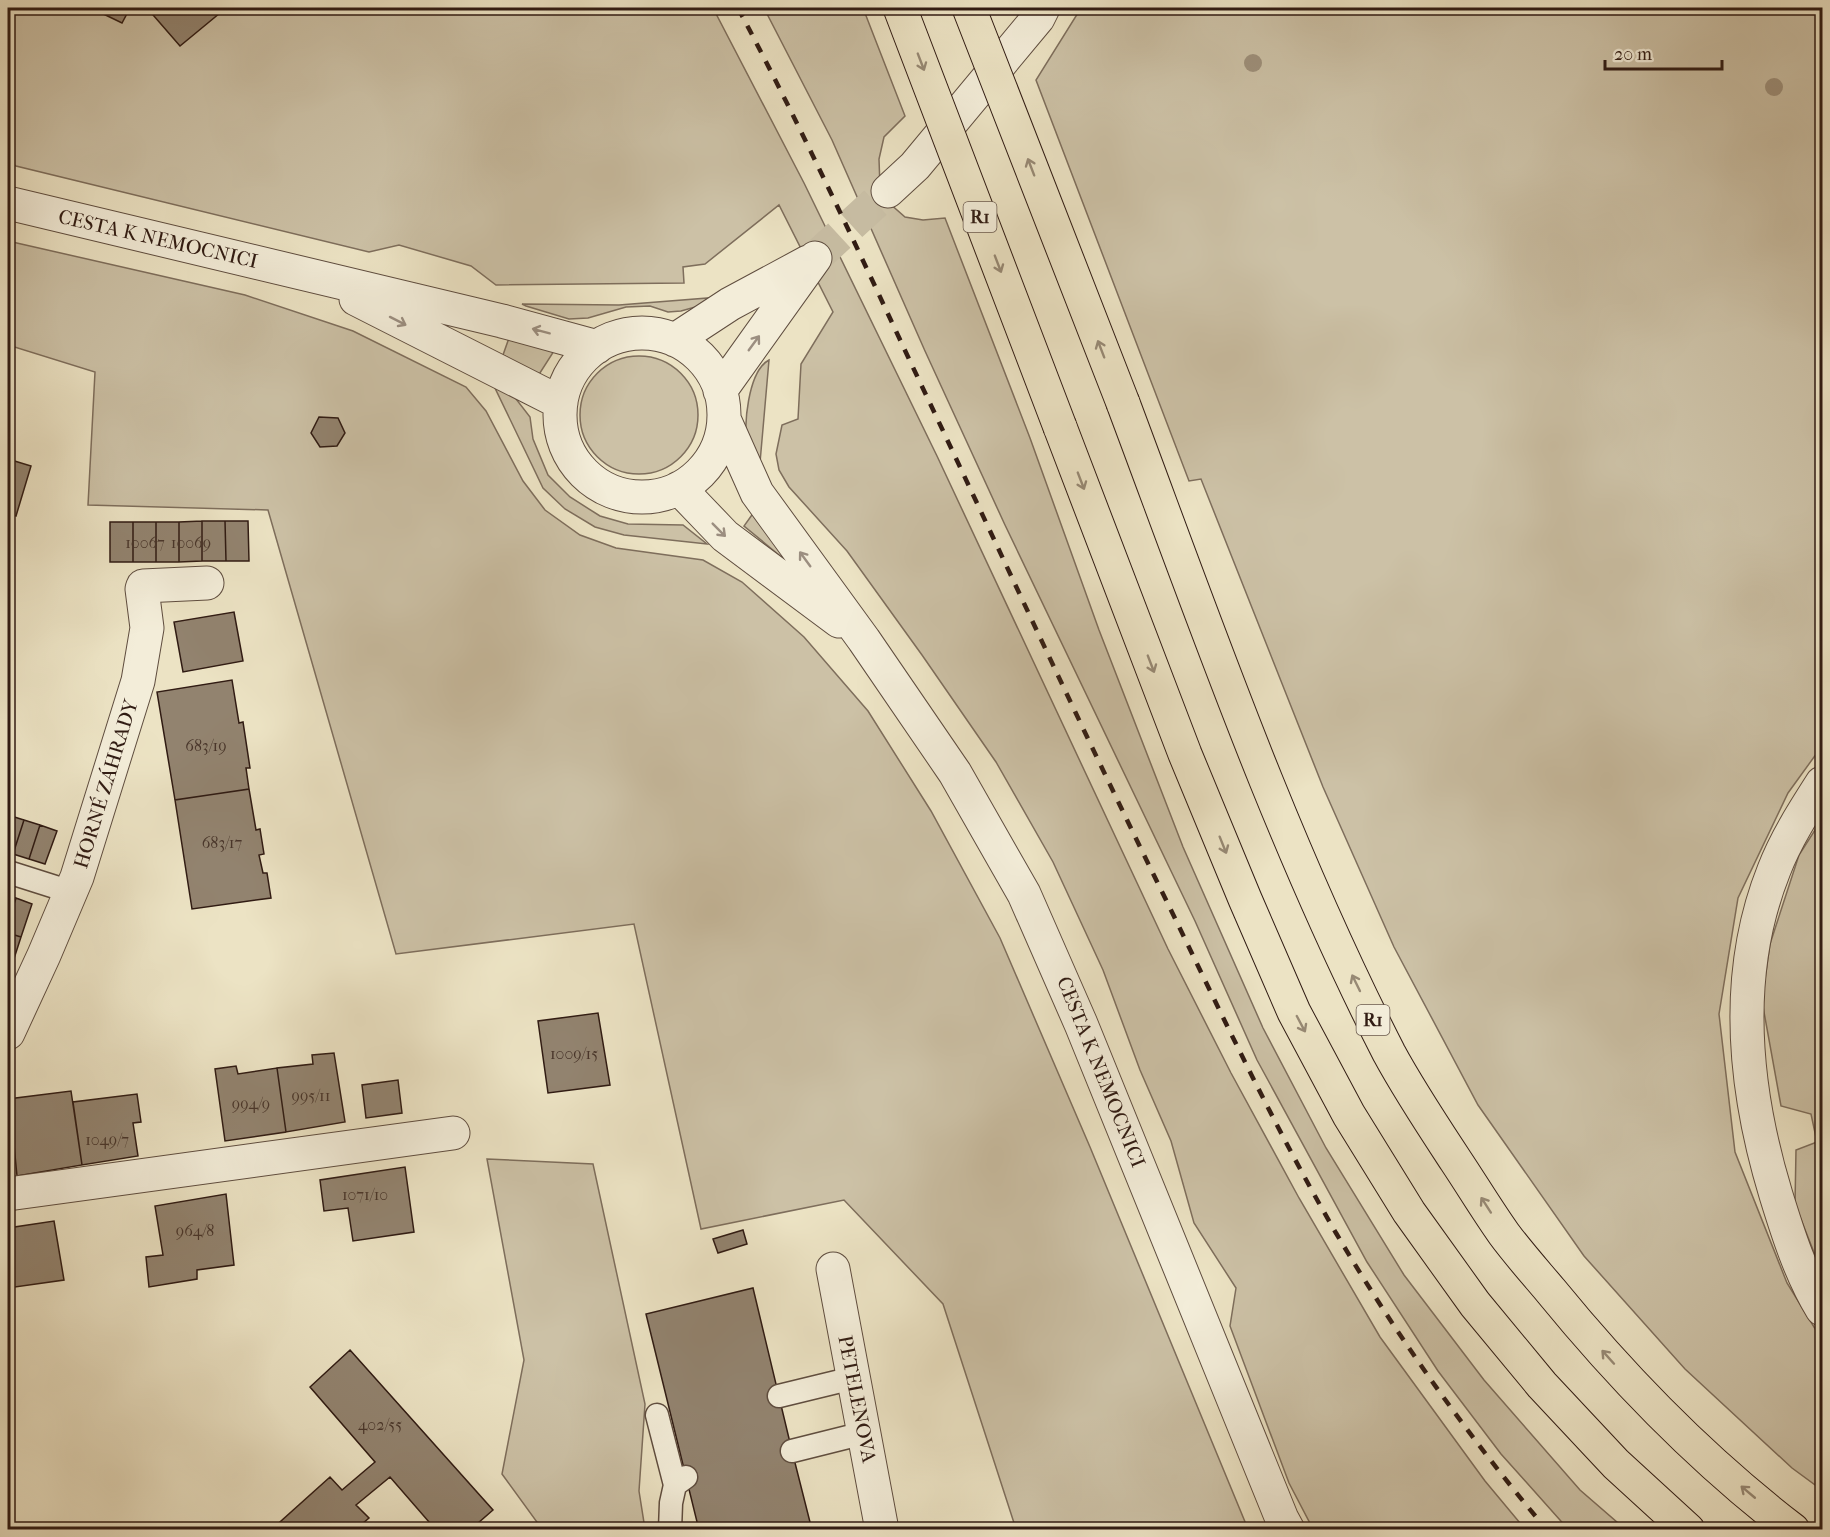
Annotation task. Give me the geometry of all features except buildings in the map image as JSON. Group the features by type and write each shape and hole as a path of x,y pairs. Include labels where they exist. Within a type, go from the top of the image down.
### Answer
{"highway":[{"name":"R1","path":"900,8 1185,754 1294,1012 1349,1115 1409,1212 1475,1304 1542,1385 1616,1464 1688,1530"},
{"name":"R1","path":"969,8 1291,841 1340,951 1391,1056 1439,1135 1504,1234 1572,1317 1644,1398 1712,1462 1793,1530"}],"street":[{"path":"888,191 915,166 1038,18 1043,8"},
{"name":"CESTA K NEMOCNICI","path":"8,203 502,321 597,347"},
{"name":"CESTA K NEMOCNICI","path":"675,340 730,304 815,258 722,405 720,439 715,453 698,475 679,488 661,495 633,497 615,493 597,484 577,465 567,449 562,431 561,403 573,371 597,347 615,338 635,334 656,335 675,340 690,349 713,375 722,405 757,493 864,640 955,772 1028,904 1081,1024 1288,1530"},
{"name":"CESTA K NEMOCNICI","path":"309,275 561,403"},
{"name":"CESTA K NEMOCNICI","path":"679,488 725,536 864,640"},
{"name":"HORNÉ ZÁHRADY","path":"8,1033 16,993 71,892 138,681 147,628 143,586 207,583"},
{"path":"1822,783 1796,824 1774,870 1755,927 1747,986 1746,1041 1755,1107 1770,1173 1792,1244 1822,1309"},
{"path":"8,1194 453,1133"},
{"name":"PETELENOVA","path":"833,1269 882,1530"}],"lane":[{"path":"8,872 71,892"},
{"path":"779,1396 853,1378"},
{"path":"657,1415 680,1481 670,1503 670,1530"},
{"path":"792,1451 864,1434"}],"shaded area":[{"path":"9,8 713,8 804,183 937,456 1168,949 1231,1073 1299,1198 1380,1337 1485,1481 1525,1529 1313,1529 1289,1483 1230,1326 1236,1288 1194,1223 1171,1141 1140,1070 1103,970 1053,862 996,762 922,655 847,551 789,487 779,470 776,454 782,425 798,419 801,364 833,312 779,205 705,264 683,267 684,283 496,285 471,266 399,245 369,252 16,166 8,159"},
{"path":"764,8 863,8 905,116 884,137 879,159 880,187 888,202 905,217 923,220 945,218 1183,847 1263,1028 1326,1148 1404,1275 1484,1380 1580,1490 1625,1529 1568,1529 1501,1454 1438,1371 1367,1262 1257,1060 1195,921 1005,525 832,140"},
{"path":"1081,8 1822,8 1822,746 1788,793 1738,898 1719,1014 1735,1152 1787,1283 1822,1340 1822,1490 1792,1468 1685,1369 1584,1256 1478,1105 1394,947 1323,787 1201,479 1189,481 1036,80"},
{"path":"8,241 245,295 353,331 466,387 486,411 523,481 545,510 580,535 616,548 703,560 742,582 804,637 868,711 931,811 1000,938 1090,1147 1248,1529 1016,1529 943,1304 844,1200 701,1229 634,924 396,954 268,510 88,505 95,372 8,345"},
{"path":"708,298 699,306 681,311 668,312 650,306 626,307 588,318 569,319 522,304 619,305"},
{"path":"509,338 554,351 538,376 503,355"},
{"path":"639,356 662,360 681,373 694,392 698,415 694,438 681,457 662,470 639,474 616,470 597,457 584,438 580,415 584,392 597,373 616,360"},
{"path":"769,360 759,474 748,451 747,414 756,375"},
{"path":"494,386 513,395 530,417 533,439 548,475 570,497 600,516 628,524 683,525 707,544 624,535 595,527 565,509 543,488"},
{"path":"754,512 788,560 785,560 744,526"},
{"path":"1822,819 1822,1273 1795,1204 1796,1150 1817,1142 1811,1114 1781,1106 1762,1001 1770,944 1799,855"},
{"path":"487,1159 593,1164 645,1404 639,1491 645,1529 542,1529 502,1474 524,1360"}],"tunnel":[{"path":"815,258 888,191"}],"railway":[{"path":"738,8 826,182 1071,703 1250,1072 1292,1153 1336,1233 1409,1348 1489,1459 1547,1530"}]}
